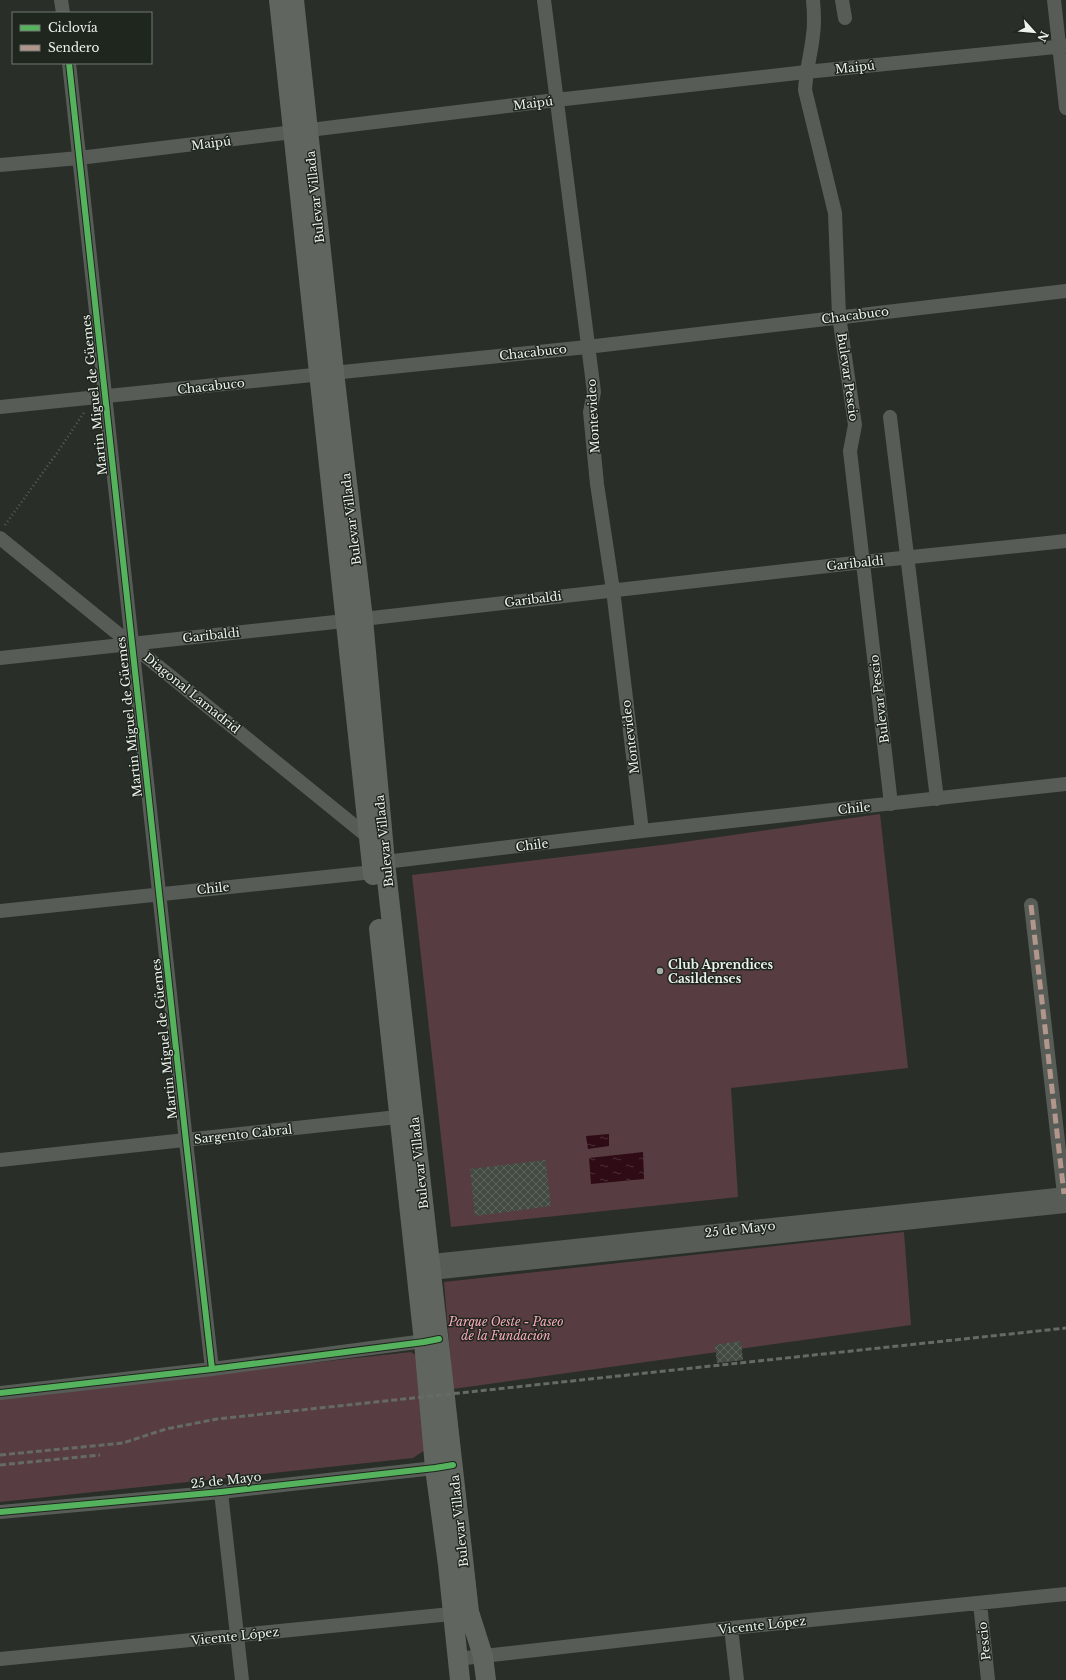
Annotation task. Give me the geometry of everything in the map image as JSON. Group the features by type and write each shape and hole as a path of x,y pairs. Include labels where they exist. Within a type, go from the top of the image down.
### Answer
{"main road":[{"name":"Bulevar Villada","path":"279,0 300,132 461,1613 457,1659 460,1680"},
{"name":"Bulevar Villada","path":"294,0 300,132"},
{"name":"Bulevar Villada","path":"461,1613 483,1656 486,1680"}],"street":[{"path":"62,0 63,12"},
{"name":"Montevideo","path":"544,0 587,347 594,392 590,412 597,484 613,590 642,832"},
{"name":"Bulevar Pescio","path":"813,0 815,18 806,72 805,90 835,214 840,316 855,426 850,451 891,804"},
{"path":"842,0 845,18"},
{"path":"1054,0 1062,46 1066,108"},
{"name":"Maipú","path":"0,165 79,158 556,100 806,72 1062,46"},
{"name":"Martin Miguel de Güemes","path":"69,64 100,397 132,644 212,1369"},
{"name":"Chacabuco","path":"0,407 587,347 840,316 1066,291"},
{"path":"890,417 937,799"},
{"name":"Diagonal Lamadrid","path":"2,532 378,855"},
{"name":"Garibaldi","path":"0,658 354,620 863,562 1066,541"},
{"name":"Chile","path":"0,911 159,894 378,855 642,832 1066,784"},
{"path":"1031,905 1065,1198"},
{"name":"Sargento Cabral","path":"0,1160 406,1116"},
{"name":"25 de Mayo","path":"423,1268 1065,1198"},
{"path":"0,1393 212,1369 431,1341"},
{"name":"25 de Mayo","path":"0,1512 221,1492 444,1467"},
{"path":"221,1492 242,1680"},
{"name":"Vicente López","path":"457,1659 731,1628 1066,1594"},
{"name":"Pescio","path":"980,1603 988,1680"},
{"name":"Vicente López","path":"0,1659 461,1613"},
{"path":"731,1628 737,1680"}],"path":[{"path":"2,532 57,453 100,397"}],"green space":[{"name":"Club Aprendices Casildenses","path":"880,814 908,1068 731,1088 738,1197 451,1227 412,875 670,844"},
{"name":"Parque Oeste - Paseo de la Fundación","path":"904,1232 911,1325 453,1389 444,1282"},
{"path":"411,1352 417,1356 425,1450 413,1458 0,1502 0,1397"}],"water":[{"path":"609,1134 609,1146 588,1149 586,1136"},
{"path":"643,1152 644,1179 591,1184 589,1158"}],"building":[{"path":"545,1160 551,1206 475,1216 470,1169"},
{"path":"741,1341 743,1360 717,1363 715,1345"}],"railway":[{"path":"0,1455 123,1443 166,1429 217,1419 1066,1328"},
{"path":"0,1465 100,1455"}],"marked path":[{"path":"1031,905 1064,1194"}],"cycle path":[{"path":"69,64 212,1369"},
{"path":"0,1393 212,1369 439,1339"},
{"path":"0,1512 221,1492 453,1465"}],"place":[{"name":"Club Aprendices Casildenses","path":"660,971"}]}
